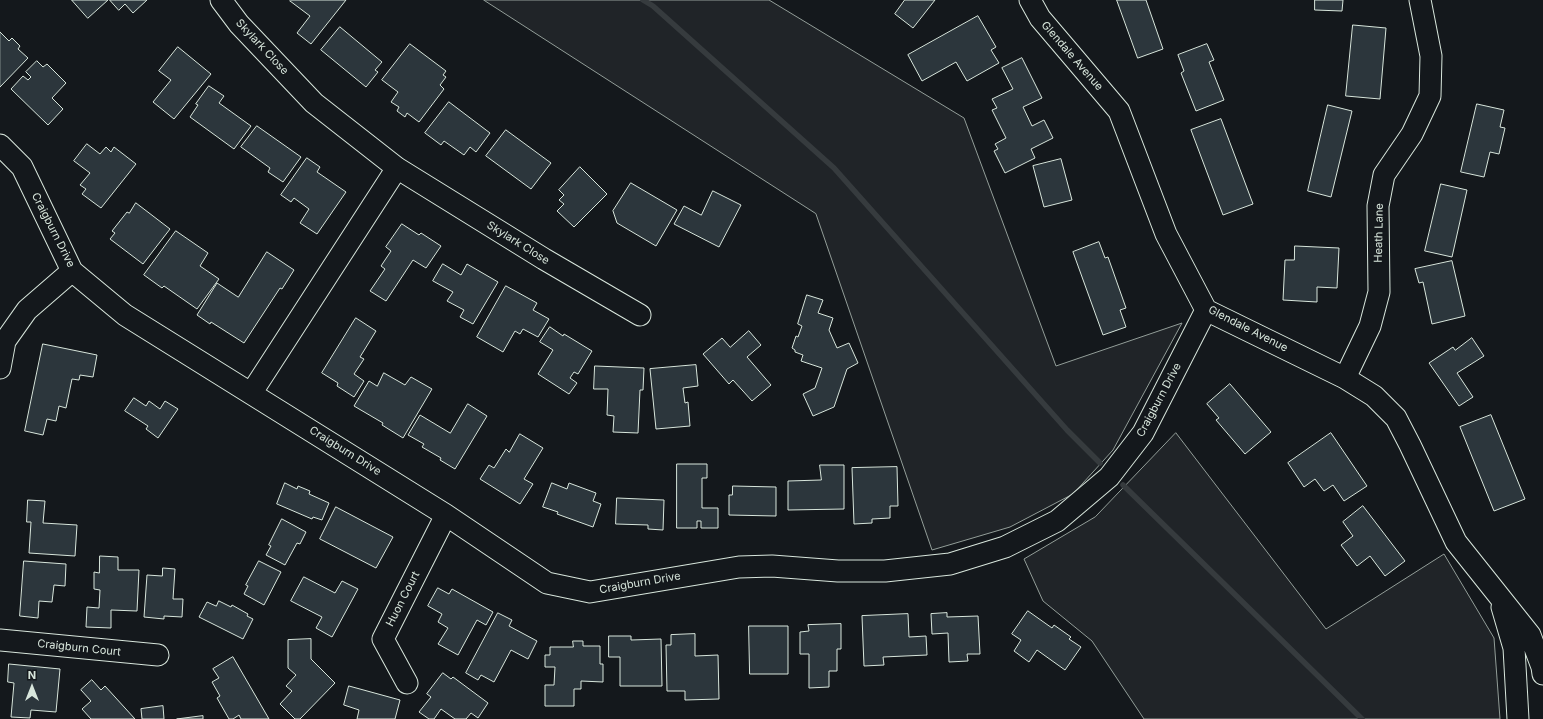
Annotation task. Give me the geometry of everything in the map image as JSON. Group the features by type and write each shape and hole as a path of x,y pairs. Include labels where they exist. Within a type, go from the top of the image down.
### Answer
{"street":[{"name":"Skylark Close","path":"221,0 239,24 314,103 397,168 544,259 640,315"},
{"name":"Glendale Avenue","path":"1030,0 1040,18 1119,111 1166,234 1206,310 1345,378 1374,396 1396,418 1456,542 1530,635 1542,667 1543,674"},
{"name":"Heath Lane","path":"1345,378 1370,326 1379,292 1378,206 1384,175 1412,134 1430,96 1431,56 1420,0"},
{"name":"Craigburn Drive","path":"0,145 22,167 72,271 125,315 252,392 446,515 547,583 590,592 739,567 772,566 838,571 885,571 950,564 1005,548 1057,521 1109,477 1143,433 1206,310"},
{"path":"252,392 397,168"},
{"path":"0,368 5,341 27,310 72,271"},
{"name":"Huon Court","path":"407,683 383,639 446,515"},
{"name":"Glendale Avenue","path":"1499,597 1514,648 1518,719"},
{"name":"Craigburn Court","path":"0,640 158,655"}],"shaded area":[{"path":"484,0 769,0 964,118 1056,366 1182,323 1113,450 1073,494 1010,527 932,550 816,214"},
{"path":"1176,433 1326,629 1444,554 1494,638 1500,719 1144,719 1092,641 1043,601 1024,559 1095,517"}],"building":[{"path":"72,0 108,0 88,18"},
{"path":"110,0 147,0 133,13 125,4 119,10"},
{"path":"346,0 311,44 297,33 310,16 290,1"},
{"path":"905,0 935,0 913,28 895,14"},
{"path":"1117,0 1146,0 1163,49 1138,58"},
{"path":"1315,0 1343,0 1342,11 1315,10"},
{"path":"978,16 996,47 991,50 999,63 967,81 956,62 922,81 908,55"},
{"path":"1353,25 1386,28 1380,99 1346,96"},
{"path":"340,27 382,62 375,70 378,72 366,87 321,50"},
{"path":"0,32 9,41 12,38 20,46 18,49 28,58 0,87"},
{"path":"410,44 446,71 443,75 446,77 440,85 444,89 419,122 407,113 405,117 397,111 399,107 391,102 398,92 382,80"},
{"path":"1207,44 1214,60 1209,62 1224,100 1196,111 1181,73 1184,71 1178,55"},
{"path":"178,47 211,74 174,119 153,102 171,80 159,71"},
{"path":"1022,58 1042,98 1023,107 1032,126 1044,120 1053,138 1031,149 1035,158 1005,173 994,151 998,149 995,144 1006,138 992,110 997,108 992,99 1013,89 1002,68"},
{"path":"37,61 43,67 47,64 66,83 52,98 63,109 48,125 11,89 23,76 28,80 31,77 26,72"},
{"path":"209,86 224,96 219,103 251,126 234,149 190,117 198,105 196,104"},
{"path":"449,102 490,133 476,152 470,147 464,155 444,141 441,145 425,133"},
{"path":"1477,104 1504,110 1500,127 1505,128 1499,154 1490,152 1484,177 1461,172"},
{"path":"1328,105 1352,111 1331,197 1308,191"},
{"path":"1221,119 1253,204 1223,215 1191,130"},
{"path":"257,126 301,157 283,182 268,172 270,168 241,147"},
{"path":"506,130 551,163 531,189 486,156"},
{"path":"87,144 100,154 106,147 111,152 114,147 136,164 101,208 82,194 86,189 80,185 90,173 74,161"},
{"path":"307,158 320,167 317,172 346,192 317,234 300,223 309,209 294,198 291,202 281,195"},
{"path":"1061,159 1072,200 1044,207 1033,166"},
{"path":"580,167 607,194 574,227 557,211 564,204 559,200 564,195 559,190"},
{"path":"631,183 677,210 656,246 617,223 613,211"},
{"path":"1441,184 1467,190 1452,257 1425,251"},
{"path":"713,191 741,205 719,247 674,224 684,206 701,215"},
{"path":"136,203 170,229 143,264 110,239 115,233 112,231"},
{"path":"402,224 419,235 421,233 441,246 426,268 413,260 386,301 370,291 385,269 381,266 391,251 386,247"},
{"path":"176,231 208,253 200,266 219,279 197,309 164,286 162,288 144,275"},
{"path":"1099,242 1105,258 1108,257 1126,308 1120,310 1126,327 1103,335 1073,252"},
{"path":"1295,246 1339,248 1337,288 1317,287 1317,302 1283,300 1285,260 1294,260"},
{"path":"267,252 294,270 282,289 280,288 244,343 197,315 217,283 238,297"},
{"path":"1452,261 1465,316 1432,324 1423,282 1419,283 1415,269"},
{"path":"443,264 461,275 467,264 498,282 473,324 460,317 464,310 447,301 453,292 433,281"},
{"path":"506,286 537,303 533,310 549,319 538,337 523,329 520,334 515,331 503,352 477,337"},
{"path":"807,295 823,300 818,313 833,318 829,330 837,348 849,343 858,363 847,369 834,407 813,416 803,394 815,388 822,368 801,361 803,355 795,352 792,348 796,336 798,337 802,326 798,324"},
{"path":"356,318 376,331 360,357 364,359 354,374 364,381 354,397 337,386 338,383 322,373"},
{"path":"550,327 563,336 564,334 592,351 578,374 574,372 570,378 577,383 569,394 538,374 553,350 540,342"},
{"path":"749,331 761,345 747,357 771,385 752,401 733,380 729,384 703,354 722,338 730,347"},
{"path":"1472,338 1484,356 1457,373 1473,397 1459,406 1429,363 1453,347 1455,350"},
{"path":"43,344 97,355 93,377 80,375 79,380 72,379 66,408 59,406 56,421 47,419 43,435 25,431"},
{"path":"696,365 698,386 683,388 685,403 688,402 690,426 656,429 650,369"},
{"path":"595,366 644,368 643,390 640,390 638,433 613,432 614,416 607,415 608,389 594,389"},
{"path":"384,373 405,385 411,377 432,389 403,438 382,425 383,423 354,406 369,381 377,386"},
{"path":"1230,384 1271,432 1245,454 1216,420 1219,418 1207,404"},
{"path":"134,398 146,406 149,401 160,409 165,401 178,409 158,438 146,429 148,426 125,411"},
{"path":"468,404 487,416 455,469 440,460 441,458 422,447 424,444 408,435 420,415 450,433"},
{"path":"1491,415 1525,499 1494,511 1460,427"},
{"path":"1331,433 1367,486 1344,501 1333,485 1324,491 1315,479 1304,487 1288,463"},
{"path":"520,434 543,448 524,479 533,484 520,504 480,479 489,465 494,468 506,449 509,452"},
{"path":"677,464 707,464 707,478 702,478 702,508 718,508 718,528 701,528 701,521 697,521 697,528 677,528"},
{"path":"820,465 844,465 844,509 788,510 788,481 821,480"},
{"path":"897,467 898,506 890,506 890,518 872,519 872,523 854,524 852,468"},
{"path":"285,483 297,489 298,486 310,491 309,494 329,503 322,520 313,517 312,519 277,504"},
{"path":"552,483 567,489 569,483 596,493 593,501 601,504 593,527 557,514 558,512 543,507"},
{"path":"733,486 776,487 776,516 729,515 729,495 732,495"},
{"path":"617,498 664,500 663,530 648,529 648,525 616,524"},
{"path":"28,500 45,501 43,523 77,525 75,556 29,553 31,522 27,522"},
{"path":"1363,506 1405,561 1385,576 1370,556 1357,566 1341,545 1353,536 1343,522"},
{"path":"336,507 393,537 376,568 320,539"},
{"path":"282,519 306,532 300,544 297,543 285,565 266,555 271,546 269,545"},
{"path":"100,556 118,557 118,570 139,570 137,611 111,610 111,628 86,627 87,607 99,608 100,590 94,589 94,572 99,573"},
{"path":"24,561 66,564 65,586 54,585 52,602 39,601 38,618 20,616"},
{"path":"259,561 281,572 264,605 244,594 248,586 246,585"},
{"path":"163,568 175,569 173,599 183,599 182,617 164,616 164,619 144,617 147,575 162,576"},
{"path":"304,577 335,593 342,581 358,589 332,637 316,628 322,617 291,601"},
{"path":"438,588 449,594 452,589 493,612 486,625 477,620 458,655 438,644 448,628 438,622 442,614 428,606"},
{"path":"219,601 231,607 232,605 248,614 247,616 253,619 243,639 199,617 207,602 216,606"},
{"path":"1028,611 1052,628 1054,625 1071,637 1069,639 1081,647 1065,670 1037,650 1029,662 1014,651 1021,640 1012,634"},
{"path":"498,613 512,620 509,626 537,641 528,659 511,650 494,682 481,675 478,680 466,673"},
{"path":"947,613 947,617 978,616 980,654 967,654 968,661 949,662 948,633 932,634 931,614"},
{"path":"908,614 909,637 926,636 927,655 883,657 884,665 864,666 862,616"},
{"path":"841,624 841,649 837,649 837,671 829,671 829,687 809,688 809,654 800,654 800,632 809,631 808,625"},
{"path":"749,626 788,626 788,674 750,674"},
{"path":"695,634 695,656 718,655 719,699 685,700 685,691 667,691 666,645 671,645 671,635"},
{"path":"609,636 631,636 631,640 661,639 662,686 620,686 620,657 609,657"},
{"path":"311,639 311,659 335,683 300,719 295,719 280,704 292,691 286,686 296,675 288,668 288,640"},
{"path":"573,641 583,641 583,646 600,646 600,664 603,664 603,682 581,681 581,689 574,689 574,706 545,706 545,685 554,685 555,667 545,667 545,655 550,655 550,647 573,647"},
{"path":"233,657 269,719 241,719 239,715 233,719 229,719 217,698 220,696 212,682 219,678 213,669"},
{"path":"9,664 60,669 56,712 31,710 30,718 11,717 14,683 8,682"},
{"path":"443,673 451,679 453,677 488,703 478,718 471,713 466,719 455,719 441,709 434,719 429,719 419,712 431,697 427,694"},
{"path":"92,680 101,690 105,686 135,719 91,719 82,709 91,701 81,690"},
{"path":"349,686 400,700 395,719 357,719 359,710 344,705"},
{"path":"163,706 164,719 142,719 141,709"},
{"path":"203,716 203,719 177,719"}],"waterway":[{"path":"643,0 653,6 834,168 1067,430 1100,463"},
{"path":"1123,485 1362,719"}]}
